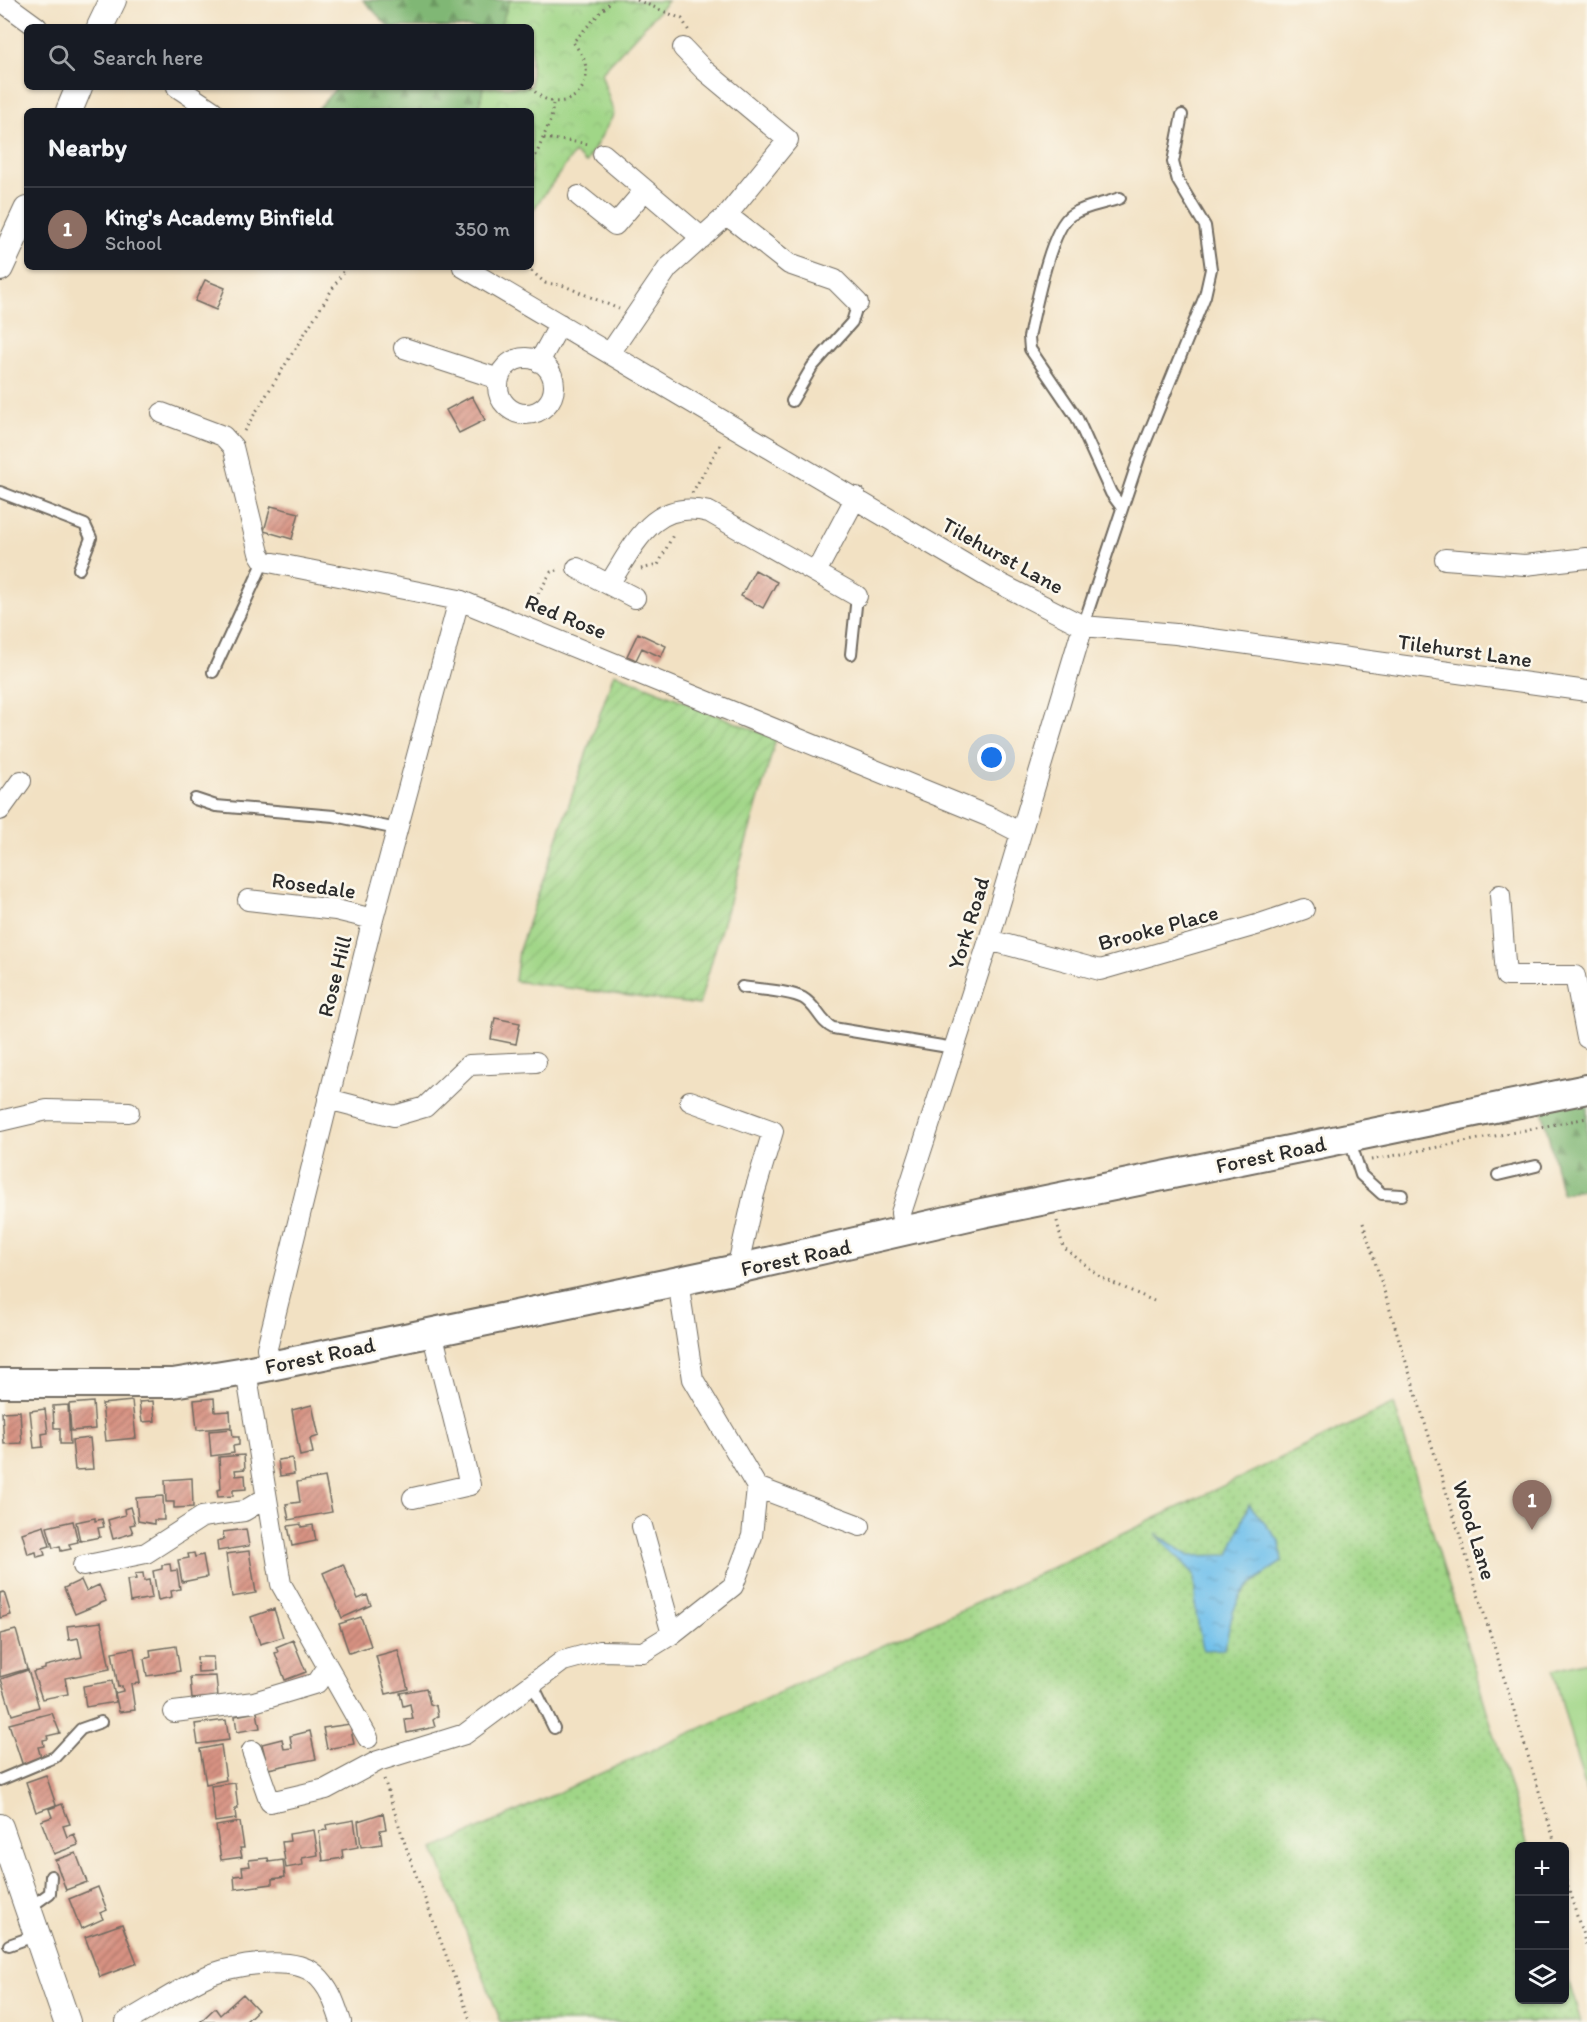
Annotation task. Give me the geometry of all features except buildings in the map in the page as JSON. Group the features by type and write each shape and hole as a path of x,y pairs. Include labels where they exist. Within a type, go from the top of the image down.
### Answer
{"main road":[{"name":"Forest Road","path":"0,1383 173,1383 259,1368 737,1269 1052,1199 1353,1150 1587,1089"}],"street":[{"path":"0,0 33,24"},
{"path":"101,24 113,0"},
{"path":"610,353 668,268 726,215 788,140 704,70 682,48"},
{"path":"70,108 78,90"},
{"path":"182,90 208,108"},
{"path":"603,154 702,238"},
{"path":"579,196 615,225 645,190"},
{"path":"726,215 789,264 835,280 858,303"},
{"path":"2,256 24,216"},
{"name":"Tilehurst Lane","path":"468,270 856,497 989,578 1083,626 1176,634 1587,691"},
{"path":"539,362 560,324"},
{"path":"404,348 499,380"},
{"path":"523,359 539,362 552,376 554,385 552,394 541,410 532,413 514,412 500,398 499,380 502,372 515,361 523,359"},
{"path":"162,413 223,436 233,447 259,553 264,561"},
{"path":"816,572 856,497"},
{"path":"609,584 642,533 665,512 691,507 709,512 857,596"},
{"path":"1445,559 1525,566 1587,558"},
{"name":"Red Rose","path":"264,561 459,600 990,817 1021,833"},
{"path":"577,568 635,598"},
{"name":"Rose Hill","path":"368,1738 281,1584 266,1498 259,1368 267,1348 373,918 459,600"},
{"name":"York Road","path":"904,1233 901,1213 989,939 1083,626"},
{"path":"0,810 21,781"},
{"path":"990,817 1031,803"},
{"path":"1500,895 1506,976 1581,976 1587,1038"},
{"name":"Rosedale","path":"248,900 336,910 373,918"},
{"name":"Brooke Place","path":"989,939 1100,970 1304,909"},
{"path":"328,1099 394,1116 425,1107 469,1065 536,1062"},
{"path":"690,1101 772,1131 754,1194 737,1269"},
{"path":"0,1121 47,1110 129,1112"},
{"path":"252,1751 270,1802 326,1789 378,1761 465,1734 563,1661 600,1651 643,1652 672,1634 733,1587 752,1536 757,1487 693,1379 678,1281"},
{"path":"413,1498 470,1485 432,1332"},
{"path":"757,1487 860,1526"},
{"path":"83,1566 146,1553 202,1517 244,1510 266,1498"},
{"path":"642,1526 672,1634"},
{"path":"174,1712 254,1702 317,1683 327,1668"},
{"path":"0,1827 67,2022"},
{"path":"126,2022 209,1975 260,1964 288,1963 313,1972 331,1992 341,2022"}],"lane":[{"path":"1083,626 1140,454 1205,296 1211,268 1205,226 1178,181 1173,162 1182,115"},
{"path":"1120,198 1082,209 1069,216 1061,225 1046,264 1029,338 1030,349 1077,418 1111,493 1122,508"},
{"path":"792,401 812,367 852,322 858,303"},
{"path":"0,492 85,525 90,538 79,569"},
{"path":"213,672 264,561"},
{"path":"851,654 857,596"},
{"path":"195,799 216,806 334,816 397,829"},
{"path":"742,987 803,998 814,1007 826,1024 833,1028 954,1048"},
{"path":"1353,1150 1361,1175 1382,1194 1402,1195"},
{"path":"1498,1175 1536,1166"},
{"path":"533,1685 554,1728"},
{"path":"0,1780 55,1757 81,1729 101,1722"},
{"path":"29,1908 50,1893 51,1876"},
{"path":"9,1945 38,1935"}],"path":[{"path":"533,90 538,97 553,103 568,102 580,89 585,75 585,63 573,42 612,0"},
{"path":"637,0 682,19 690,30 691,42 682,48"},
{"path":"534,160 544,138 553,103"},
{"path":"544,138 593,145 603,154"},
{"path":"233,447 272,391 344,270"},
{"path":"530,270 545,283 562,285 622,310 636,312"},
{"path":"691,494 720,445"},
{"path":"639,569 658,565 677,527"},
{"path":"522,624 530,604 551,572 558,569 569,571 577,568"},
{"path":"1353,1150 1587,1118"},
{"path":"1052,1199 1063,1247 1102,1278 1154,1301"},
{"name":"Wood Lane","path":"1363,1223 1555,1842"},
{"path":"378,1761 409,1856 471,2022"},
{"path":"1569,1891 1587,1948"}],"green space":[{"path":"363,0 510,0 501,24 386,24"},
{"path":"510,0 668,1 601,73 614,114 586,163 574,153 534,209 534,108 480,108 482,90 534,90 534,24 501,24"},
{"path":"334,90 482,90 480,108 319,108"},
{"path":"614,673 776,739 699,1005 515,981 519,950"},
{"path":"1587,1099 1587,1188 1562,1194 1542,1109"},
{"path":"1394,1404 1527,1842 1515,1842 1515,2004 1569,2004 1569,1982 1581,2022 501,2022 434,1849 1001,1592"},
{"path":"1587,1661 1587,1795 1553,1670"}],"water":[{"path":"1249,1504 1280,1542 1282,1562 1256,1580 1241,1596 1232,1617 1225,1649 1203,1650 1196,1613 1194,1574 1156,1534 1190,1556 1229,1555"}],"place":[{"name":"King's Academy Binfield","path":"1532,1530"}]}
